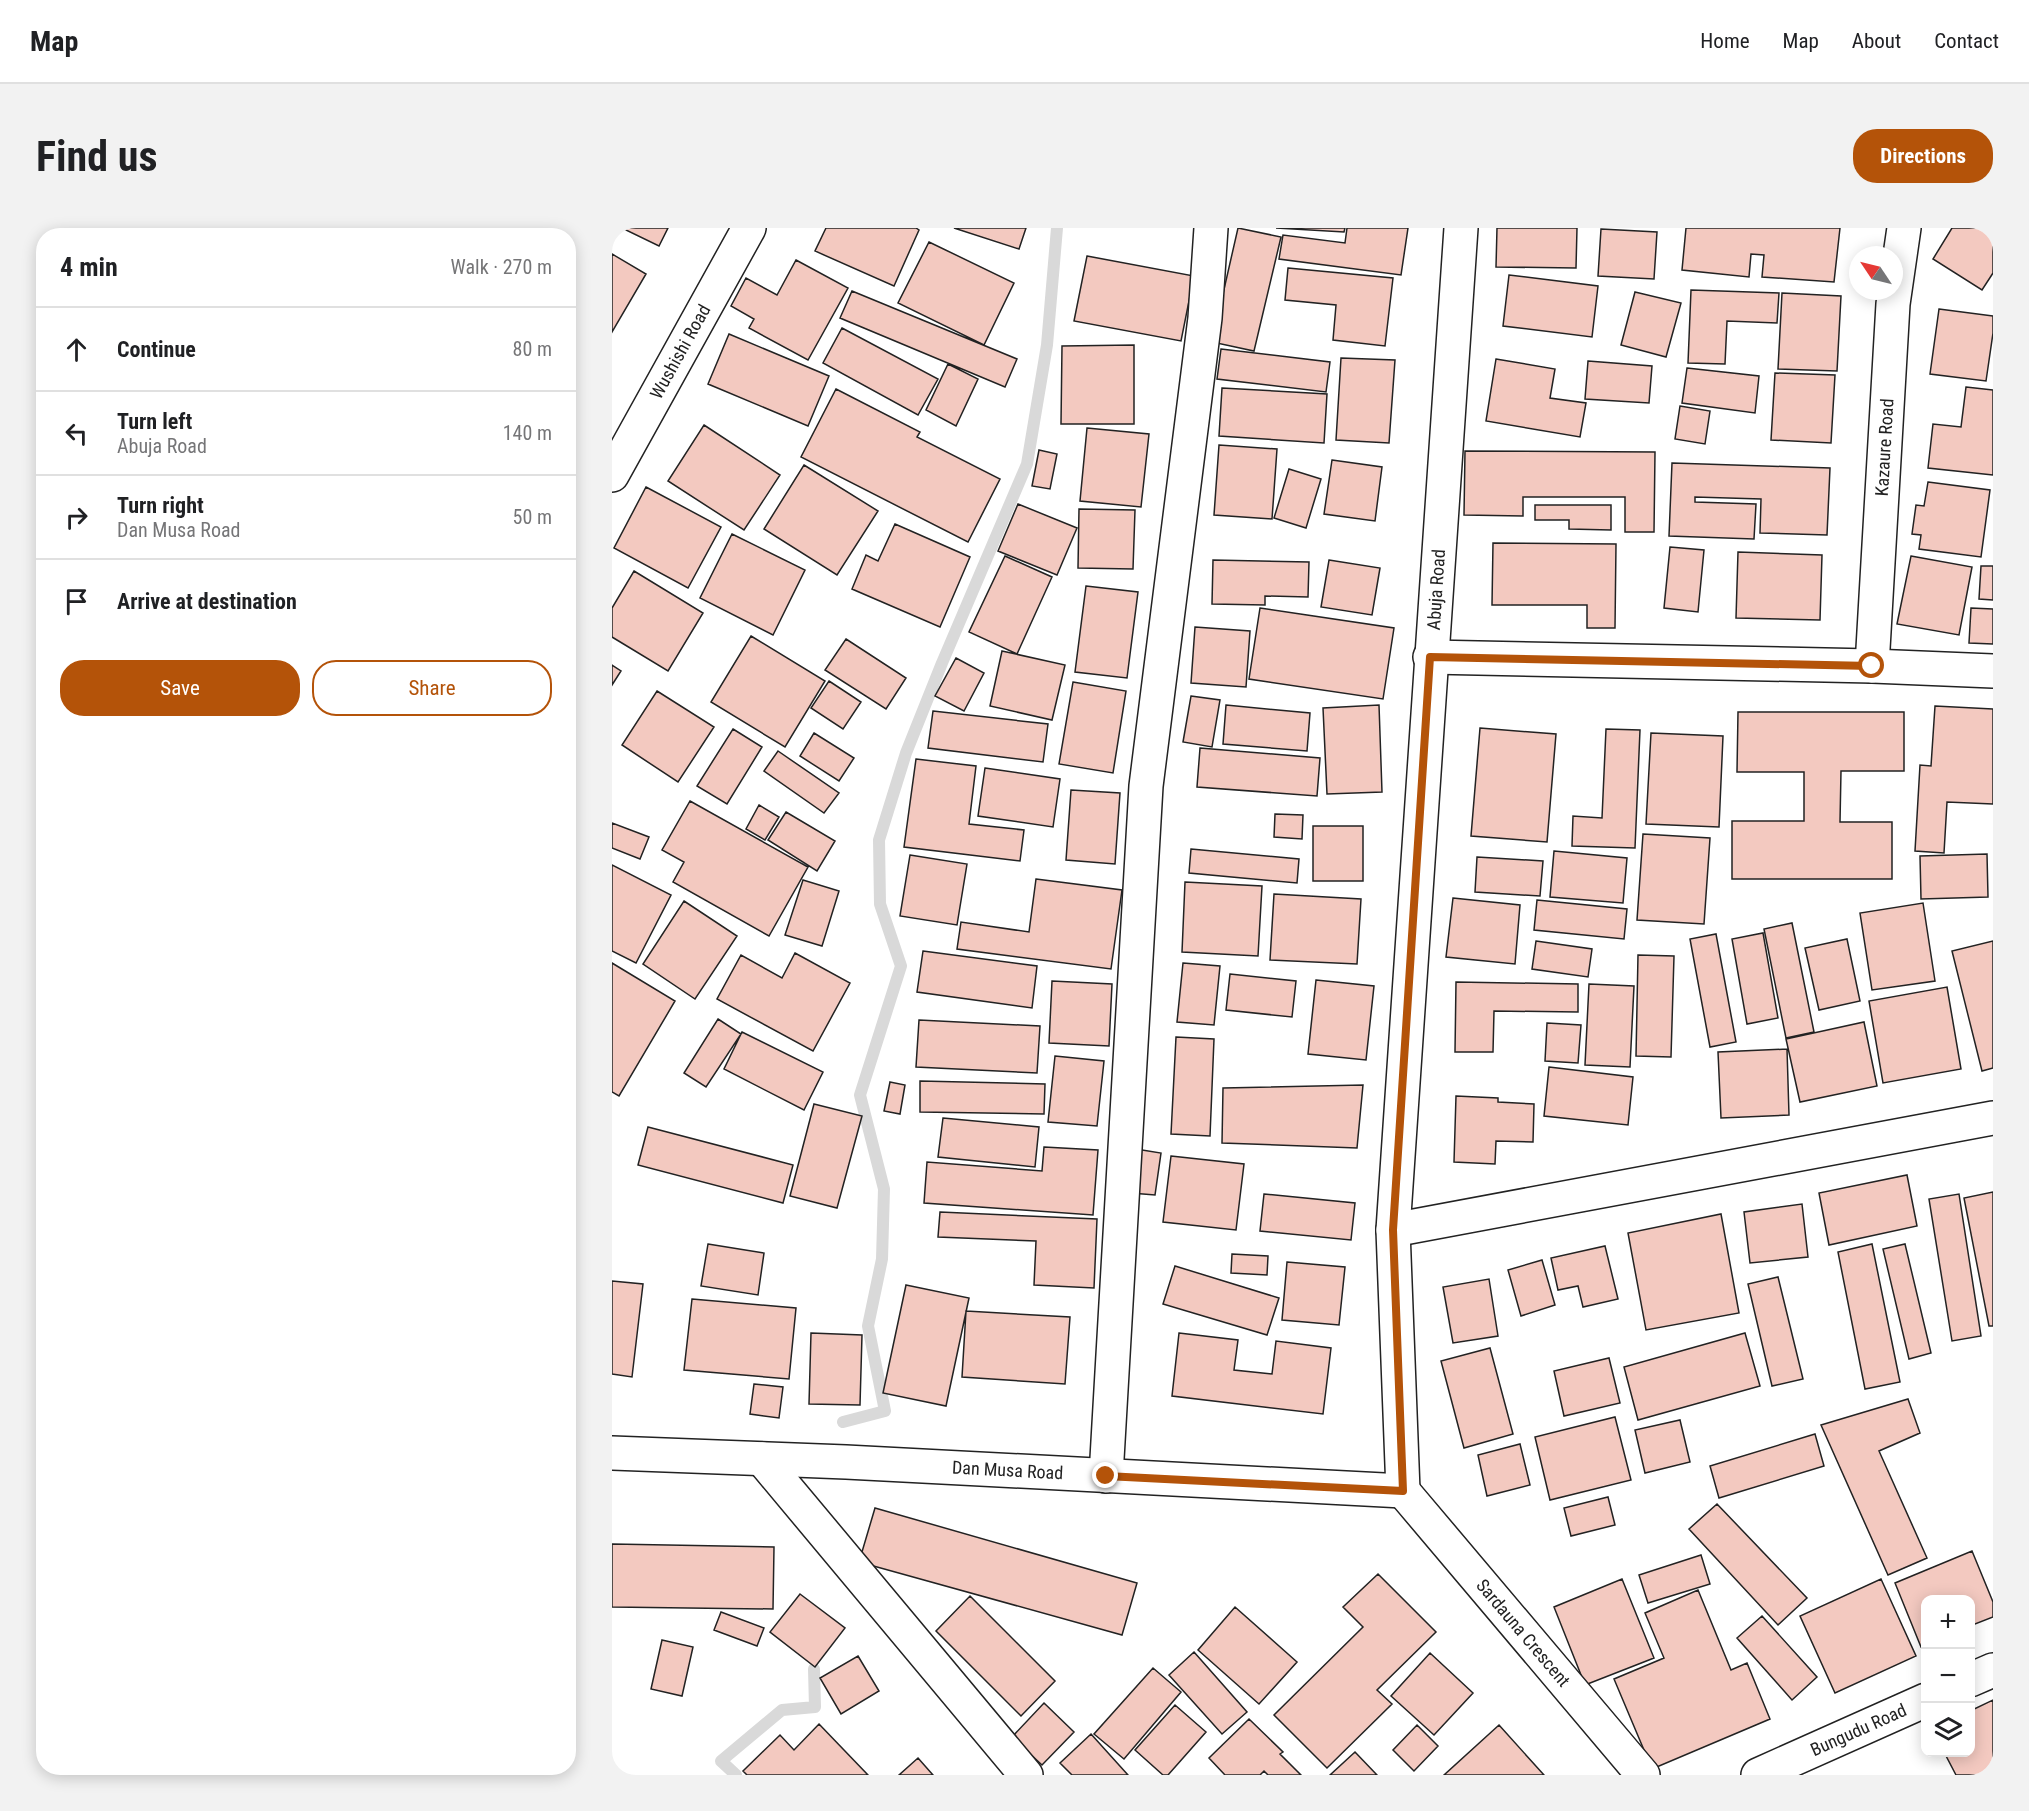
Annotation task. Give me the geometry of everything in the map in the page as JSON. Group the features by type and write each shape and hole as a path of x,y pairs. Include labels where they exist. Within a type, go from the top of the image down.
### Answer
{"street":[{"name":"Wushishi Road","path":"612,475 749,228"},
{"path":"1106,1476 1146,786 1203,330 1211,228"},
{"name":"Abuja Road","path":"1403,1491 1393,1230 1430,657 1461,228"},
{"name":"Kazaure Road","path":"1872,666 1893,304 1904,228"},
{"path":"1430,657 1872,666 1993,671"},
{"path":"1393,1230 1993,1118"},
{"name":"Dan Musa Road","path":"612,1453 1403,1491"},
{"path":"762,1459 1026,1775"},
{"name":"Sardauna Crescent","path":"1403,1491 1643,1775"},
{"path":"1975,1678 1993,1670"},
{"name":"Bungudu Road","path":"1758,1775 1921,1702"}],"building":[{"path":"622,228 668,228 659,246"},
{"path":"826,228 916,228 919,230 894,286 815,251"},
{"path":"954,228 1026,228 1019,249"},
{"path":"1238,228 1281,237 1254,351 1212,342"},
{"path":"1276,228 1345,228 1344,232"},
{"path":"1347,228 1408,228 1401,275 1279,259 1283,235 1345,243"},
{"path":"1497,228 1577,228 1576,268 1496,267"},
{"path":"1686,228 1840,228 1834,282 1762,277 1764,255 1751,254 1749,277 1682,270"},
{"path":"1952,228 1993,228 1993,273 1982,290 1933,259"},
{"path":"1601,229 1657,232 1654,279 1598,276"},
{"path":"929,242 1014,283 984,345 898,303"},
{"path":"612,254 646,274 612,332"},
{"path":"1087,256 1194,276 1181,341 1074,321"},
{"path":"796,260 848,288 808,360 749,328 754,319 731,306 746,278 777,295"},
{"path":"1288,268 1393,278 1385,346 1333,340 1336,305 1285,300"},
{"path":"1509,275 1598,286 1592,337 1503,326"},
{"path":"1691,290 1779,293 1777,323 1727,321 1725,364 1688,363"},
{"path":"852,291 1017,359 1005,387 840,318"},
{"path":"1635,292 1681,303 1666,357 1621,345"},
{"path":"1782,293 1841,296 1837,371 1778,369"},
{"path":"1939,309 1993,316 1993,333 1986,381 1930,374"},
{"path":"842,328 938,379 918,415 823,363"},
{"path":"729,334 829,376 808,426 708,384"},
{"path":"1134,345 1134,424 1061,424 1062,346"},
{"path":"1221,349 1330,362 1326,392 1217,379"},
{"path":"1341,358 1395,360 1389,443 1336,440"},
{"path":"1496,359 1555,369 1550,398 1586,403 1580,437 1486,421"},
{"path":"1588,361 1652,366 1649,403 1585,399"},
{"path":"948,364 978,379 956,426 926,410"},
{"path":"1687,368 1759,376 1755,413 1682,403"},
{"path":"1775,373 1835,375 1831,443 1771,440"},
{"path":"1966,387 1993,390 1993,475 1928,468 1933,424 1961,427"},
{"path":"1222,388 1327,394 1324,443 1219,436"},
{"path":"836,389 920,432 917,437 1000,479 968,542 801,457"},
{"path":"1680,406 1710,411 1705,444 1675,439"},
{"path":"704,425 780,475 744,530 668,481"},
{"path":"1087,428 1149,434 1141,507 1080,501"},
{"path":"1219,445 1277,449 1272,519 1214,515"},
{"path":"1039,450 1057,454 1050,489 1032,486"},
{"path":"1465,451 1655,452 1654,532 1625,532 1625,497 1523,497 1523,516 1464,515"},
{"path":"1332,460 1382,467 1375,521 1324,514"},
{"path":"1672,463 1830,468 1827,535 1760,533 1761,499 1695,497 1695,502 1756,504 1754,539 1669,536"},
{"path":"804,465 878,511 837,575 764,529"},
{"path":"1289,469 1321,479 1306,528 1274,518"},
{"path":"1928,482 1990,490 1981,557 1919,549 1921,535 1912,534 1916,505 1924,506"},
{"path":"646,487 721,527 688,588 614,548"},
{"path":"1018,504 1077,528 1057,575 998,551"},
{"path":"1535,505 1611,505 1611,530 1569,529 1569,520 1535,520"},
{"path":"1079,509 1135,510 1133,569 1078,568"},
{"path":"895,524 970,557 940,627 852,589 866,555 878,561"},
{"path":"732,534 805,570 773,635 700,598"},
{"path":"1493,543 1616,544 1615,628 1587,628 1587,605 1492,605"},
{"path":"1670,547 1704,550 1698,612 1664,608"},
{"path":"1738,552 1822,555 1820,620 1736,618"},
{"path":"1005,556 1052,577 1017,654 969,632"},
{"path":"1911,556 1972,567 1959,635 1897,624"},
{"path":"1213,560 1309,562 1308,597 1265,596 1265,605 1212,604"},
{"path":"1329,560 1380,568 1372,615 1321,607"},
{"path":"1981,566 1993,566 1993,600 1979,599"},
{"path":"634,571 703,613 668,671 612,637 612,608"},
{"path":"1086,586 1138,592 1127,678 1075,672"},
{"path":"1260,608 1394,628 1383,699 1249,679"},
{"path":"1971,608 1993,609 1993,644 1969,643"},
{"path":"1195,627 1250,631 1246,687 1191,683"},
{"path":"751,636 825,681 785,747 711,702"},
{"path":"846,639 906,678 886,709 825,670"},
{"path":"1002,651 1065,665 1052,720 990,706"},
{"path":"956,658 984,673 964,711 935,696"},
{"path":"612,665 621,671 612,685"},
{"path":"829,681 861,702 843,729 811,708"},
{"path":"1073,682 1126,691 1113,773 1059,764"},
{"path":"657,691 714,727 678,782 622,745"},
{"path":"1191,696 1220,700 1212,747 1183,742"},
{"path":"1226,705 1310,713 1307,751 1223,744"},
{"path":"1379,705 1382,792 1327,794 1323,708"},
{"path":"1935,706 1993,709 1993,804 1947,802 1944,853 1915,851 1920,765 1931,766"},
{"path":"933,711 1048,724 1043,762 928,748"},
{"path":"1738,712 1904,712 1904,771 1841,771 1840,822 1892,822 1892,879 1732,879 1732,821 1804,821 1804,772 1737,772"},
{"path":"1480,728 1556,734 1547,842 1471,836"},
{"path":"733,729 762,747 727,804 697,786"},
{"path":"1606,729 1640,730 1635,848 1572,846 1573,816 1602,818"},
{"path":"814,733 854,758 839,781 800,756"},
{"path":"1651,733 1723,736 1719,827 1646,824"},
{"path":"1200,748 1320,758 1317,796 1197,787"},
{"path":"778,751 839,793 824,813 764,771"},
{"path":"916,759 976,766 969,824 1024,830 1020,861 904,847"},
{"path":"985,768 1060,779 1053,827 978,816"},
{"path":"1071,790 1120,793 1115,864 1066,860"},
{"path":"690,801 808,867 769,936 673,882 684,862 662,850"},
{"path":"759,805 779,817 765,840 746,829"},
{"path":"786,812 835,841 817,871 768,840"},
{"path":"1275,814 1303,815 1302,839 1274,837"},
{"path":"612,823 649,837 640,859 612,848"},
{"path":"1313,826 1363,826 1363,881 1313,881"},
{"path":"1643,834 1710,838 1704,924 1637,920"},
{"path":"1191,849 1299,859 1297,883 1189,873"},
{"path":"1554,851 1627,858 1623,903 1550,897"},
{"path":"1987,854 1988,897 1921,899 1920,856"},
{"path":"910,855 967,864 957,925 900,916"},
{"path":"1477,857 1543,861 1540,896 1475,892"},
{"path":"612,865 671,895 636,963 612,951"},
{"path":"1036,879 1122,890 1111,969 957,949 961,922 1029,932"},
{"path":"803,880 839,891 822,946 785,935"},
{"path":"1185,882 1262,886 1258,956 1182,952"},
{"path":"1274,894 1361,899 1357,964 1270,960"},
{"path":"1453,898 1520,905 1515,964 1446,957"},
{"path":"1537,900 1627,909 1624,939 1534,930"},
{"path":"684,901 737,936 695,999 643,964"},
{"path":"1923,903 1935,981 1872,990 1860,913"},
{"path":"1792,923 1814,1032 1786,1038 1764,929"},
{"path":"1763,933 1778,1018 1747,1024 1732,939"},
{"path":"1716,934 1736,1042 1710,1047 1690,939"},
{"path":"1847,939 1860,1001 1819,1010 1805,948"},
{"path":"1536,941 1592,949 1588,977 1532,969"},
{"path":"1993,941 1993,1068 1982,1071 1952,951"},
{"path":"923,951 1037,966 1032,1008 917,992"},
{"path":"795,953 850,983 813,1051 717,999 741,955 782,978"},
{"path":"1638,955 1674,956 1671,1057 1636,1056"},
{"path":"612,963 675,1001 619,1096 612,1092"},
{"path":"1183,963 1220,966 1214,1025 1177,1022"},
{"path":"1230,974 1296,981 1292,1017 1226,1010"},
{"path":"1316,980 1374,986 1366,1060 1308,1054"},
{"path":"1052,981 1112,984 1109,1046 1049,1043"},
{"path":"1456,982 1578,984 1578,1012 1494,1011 1493,1052 1455,1052"},
{"path":"1589,984 1634,986 1630,1067 1585,1065"},
{"path":"1947,987 1961,1069 1883,1083 1869,1001"},
{"path":"718,1019 741,1034 706,1087 684,1073"},
{"path":"919,1020 1040,1026 1037,1073 916,1067"},
{"path":"1864,1022 1877,1086 1800,1102 1786,1039"},
{"path":"1547,1023 1581,1025 1578,1063 1545,1061"},
{"path":"742,1032 823,1072 804,1110 724,1069"},
{"path":"1176,1037 1214,1039 1210,1136 1171,1134"},
{"path":"1787,1049 1789,1115 1721,1118 1718,1052"},
{"path":"1055,1056 1104,1061 1097,1126 1048,1122"},
{"path":"1549,1067 1633,1077 1628,1125 1544,1116"},
{"path":"920,1081 1045,1084 1044,1114 920,1112"},
{"path":"890,1082 905,1085 900,1114 884,1111"},
{"path":"1363,1085 1357,1148 1222,1143 1223,1088"},
{"path":"1456,1096 1498,1098 1498,1102 1534,1104 1533,1142 1496,1141 1495,1164 1454,1162"},
{"path":"814,1104 862,1116 837,1208 790,1196"},
{"path":"943,1118 1039,1127 1035,1167 938,1157"},
{"path":"648,1127 793,1165 783,1203 638,1165"},
{"path":"1044,1147 1098,1150 1093,1215 924,1203 927,1162 1042,1171"},
{"path":"1136,1149 1161,1153 1155,1195 1131,1193"},
{"path":"1171,1156 1244,1164 1236,1230 1163,1222"},
{"path":"1907,1175 1917,1226 1829,1245 1819,1193"},
{"path":"1993,1192 1993,1326 1989,1326 1964,1198"},
{"path":"1264,1194 1355,1203 1351,1240 1260,1231"},
{"path":"1959,1194 1981,1336 1952,1341 1929,1199"},
{"path":"1802,1204 1808,1257 1750,1263 1744,1212"},
{"path":"940,1212 1097,1219 1094,1288 1034,1285 1036,1241 938,1237"},
{"path":"1721,1214 1739,1313 1646,1330 1628,1233"},
{"path":"708,1244 764,1253 758,1295 701,1286"},
{"path":"1872,1244 1900,1382 1865,1389 1838,1252"},
{"path":"1905,1244 1931,1353 1909,1359 1883,1249"},
{"path":"1605,1246 1618,1299 1583,1307 1578,1286 1558,1290 1551,1258"},
{"path":"1232,1254 1268,1256 1267,1275 1231,1273"},
{"path":"1542,1260 1555,1305 1521,1316 1508,1270"},
{"path":"1287,1262 1345,1267 1339,1325 1282,1320"},
{"path":"1175,1266 1279,1298 1267,1335 1163,1304"},
{"path":"1778,1277 1803,1379 1772,1386 1748,1284"},
{"path":"1489,1279 1498,1336 1453,1343 1443,1287"},
{"path":"612,1281 643,1284 632,1377 612,1374"},
{"path":"906,1285 969,1298 946,1406 883,1393"},
{"path":"692,1299 796,1308 789,1379 684,1370"},
{"path":"966,1311 1070,1317 1065,1384 962,1377"},
{"path":"811,1333 862,1335 860,1405 809,1404"},
{"path":"1179,1333 1238,1340 1234,1370 1272,1374 1276,1341 1331,1348 1323,1414 1172,1396"},
{"path":"1745,1333 1760,1386 1638,1420 1624,1367"},
{"path":"1490,1348 1513,1434 1464,1448 1441,1361"},
{"path":"1609,1358 1620,1403 1564,1416 1554,1371"},
{"path":"754,1384 783,1387 779,1418 750,1414"},
{"path":"1908,1399 1920,1433 1879,1451 1927,1558 1888,1575 1821,1425"},
{"path":"1615,1417 1631,1480 1550,1500 1535,1437"},
{"path":"1680,1420 1690,1462 1645,1473 1635,1430"},
{"path":"1815,1434 1824,1466 1719,1498 1710,1466"},
{"path":"1520,1444 1530,1485 1487,1496 1478,1455"},
{"path":"1608,1497 1615,1525 1571,1536 1564,1508"},
{"path":"1717,1504 1807,1598 1778,1625 1689,1529"},
{"path":"875,1508 1137,1583 1122,1635 859,1562"},
{"path":"612,1544 774,1547 773,1609 612,1607"},
{"path":"1972,1551 1993,1602 1993,1617 1975,1624 1975,1595 1921,1595 1921,1647 1895,1583"},
{"path":"1701,1555 1710,1584 1648,1603 1639,1575"},
{"path":"1378,1574 1436,1632 1377,1690 1392,1704 1327,1768 1274,1715 1363,1627 1343,1607"},
{"path":"1622,1579 1654,1658 1585,1685 1554,1607"},
{"path":"1881,1579 1916,1656 1835,1693 1800,1616"},
{"path":"1698,1590 1731,1670 1747,1663 1770,1719 1652,1769 1614,1679 1664,1658 1645,1613"},
{"path":"800,1594 845,1628 815,1667 770,1632"},
{"path":"970,1596 1055,1681 1021,1716 936,1631"},
{"path":"1235,1607 1297,1662 1259,1704 1198,1650"},
{"path":"721,1612 764,1628 757,1646 714,1630"},
{"path":"1762,1616 1817,1677 1792,1700 1737,1638"},
{"path":"662,1640 693,1647 682,1696 651,1689"},
{"path":"1194,1652 1247,1712 1222,1734 1169,1675"},
{"path":"1430,1653 1473,1693 1434,1735 1391,1696"},
{"path":"858,1656 879,1691 841,1714 820,1678"},
{"path":"1153,1668 1181,1692 1124,1759 1094,1734"},
{"path":"1993,1700 1993,1775 1956,1775 1947,1757 1975,1757 1975,1709"},
{"path":"1044,1703 1074,1732 1042,1765 1012,1737"},
{"path":"1175,1705 1206,1732 1168,1775 1163,1775 1135,1750"},
{"path":"1249,1719 1283,1752 1280,1754 1301,1775 1268,1775 1264,1771 1260,1775 1225,1775 1209,1758"},
{"path":"819,1724 868,1775 747,1775 743,1771 780,1735 794,1750"},
{"path":"1417,1725 1438,1746 1414,1771 1393,1750"},
{"path":"1499,1725 1544,1775 1444,1775"},
{"path":"1091,1734 1128,1775 1072,1775 1060,1763"},
{"path":"1355,1752 1377,1775 1330,1775"},
{"path":"918,1758 933,1775 899,1775"}],"waterway":[{"path":"843,1422 885,1411 868,1326 882,1259 884,1189 860,1095 901,966 880,904 879,840 906,753 1027,464 1047,345 1057,228"},
{"path":"736,1775 721,1761 782,1710 815,1707 814,1669"}],"route":[{"path":"1106,1476 1403,1491 1393,1230 1430,657 1872,666"}]}
